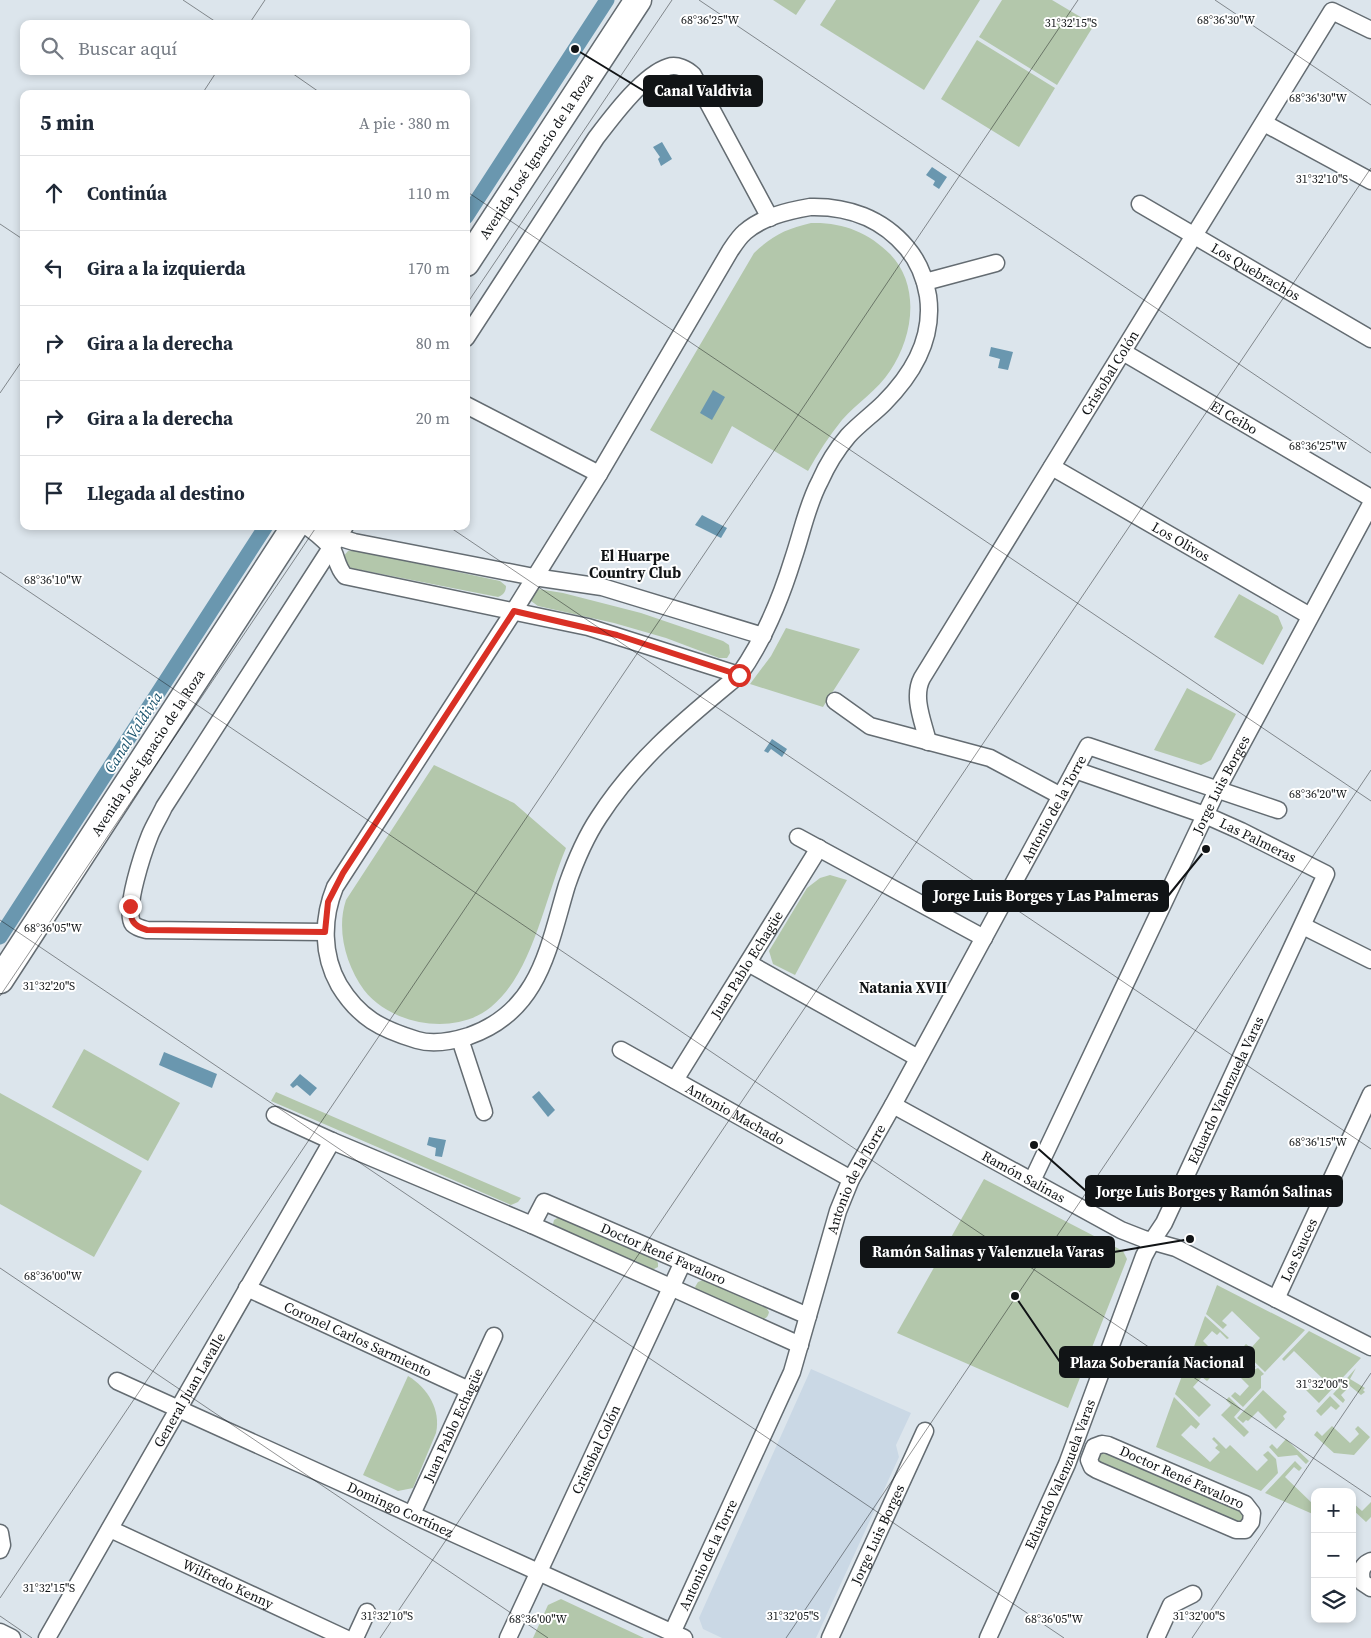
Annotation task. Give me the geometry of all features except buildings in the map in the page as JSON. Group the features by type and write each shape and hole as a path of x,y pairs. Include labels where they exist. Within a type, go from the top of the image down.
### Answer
{"main road":[{"name":"Avenida José Ignacio de la Roza","path":"470,257 638,0"},
{"name":"Avenida José Ignacio de la Roza","path":"0,980 304,530"}],"street":[{"name":"Cristobal Colón","path":"928,742 917,695 919,684 1332,11 1371,30"},
{"path":"470,332 596,138 643,83 659,71 670,66 688,70 693,75 770,218"},
{"path":"1264,123 1371,181"},
{"name":"Los Quebrachos","path":"1140,204 1371,339"},
{"path":"810,207 826,207 860,214 884,227 897,237 911,253 925,282 930,307 929,326 918,358 899,386 885,402 846,438 831,460 813,496 786,581 764,636 739,675 672,731 630,774 609,802 588,835 568,885 547,954 538,976 512,1012 496,1024 460,1039 439,1042 423,1041 391,1032 374,1023 360,1012 344,994 334,976 325,932 328,902 343,873 514,611 599,474 730,250 744,233 770,218 810,207"},
{"path":"925,282 996,263"},
{"name":"El Ceibo","path":"1123,352 1371,498"},
{"path":"470,407 599,474"},
{"name":"Los Olivos","path":"1052,467 1310,616"},
{"name":"Jorge Luis Borges","path":"1032,1181 1217,790 1371,504"},
{"path":"312,530 338,537 534,577 602,587 764,636"},
{"path":"338,537 339,569 345,576 514,611 617,635 739,675"},
{"path":"325,932 147,930 139,928 133,923 130,915 130,906 150,834 164,807 338,537"},
{"path":"834,701 870,726 990,758 1061,796"},
{"name":"Antonio de la Torre","path":"678,1635 792,1372 838,1210 851,1179 1088,746 1217,790"},
{"name":"Las Palmeras","path":"1075,770 1205,815 1326,874"},
{"path":"1217,790 1278,810"},
{"path":"798,837 984,938"},
{"name":"Juan Pablo Echagüe","path":"675,1080 819,848"},
{"name":"Eduardo Valenzuela Varas","path":"988,1638 1067,1464 1144,1256 1164,1223 1326,874"},
{"path":"1303,926 1371,960"},
{"path":"748,963 918,1058"},
{"path":"460,1039 484,1112"},
{"name":"Antonio Machado","path":"621,1050 851,1179"},
{"name":"Los Sauces","path":"1276,1299 1371,1094"},
{"name":"Ramón Salinas","path":"893,1104 1121,1230 1176,1248 1371,1347"},
{"name":"Doctor René Favaloro","path":"275,1115 800,1345"},
{"name":"General Juan Lavalle","path":"47,1638 332,1141"},
{"name":"Doctor René Favaloro","path":"532,1226 544,1202 808,1316"},
{"name":"Cristobal Colón","path":"508,1638 683,1262"},
{"name":"Coronel Carlos Sarmiento","path":"247,1288 469,1390"},
{"name":"Juan Pablo Echagüe","path":"412,1514 494,1336"},
{"name":"Domingo Cortínez","path":"117,1381 678,1635"},
{"name":"Jorge Luis Borges","path":"830,1638 925,1431"},
{"name":"Doctor René Favaloro","path":"1102,1444 1126,1452 1246,1504 1252,1513 1251,1522 1245,1530 1236,1530 1106,1474 1092,1467 1089,1463 1091,1452 1096,1445 1102,1444"},
{"path":"1074,1445 1091,1452"},
{"name":"Wilfredo Kenny","path":"110,1529 345,1638"},
{"path":"0,1533 2,1545 0,1550"},
{"path":"1371,1561 1364,1564 1361,1570 1362,1582 1371,1588"},
{"path":"1156,1638 1171,1605 1193,1594"},
{"path":"355,1638 367,1612"},
{"path":"0,1632 12,1638"}],"shaded area":[{"path":"811,1369 911,1413 896,1445 899,1457 816,1638 722,1638 703,1629 699,1618"}],"green space":[{"path":"773,0 806,0 796,15"},
{"path":"836,0 980,0 924,90 820,25"},
{"path":"1002,0 1052,0 1094,25 1057,85 979,37"},
{"path":"977,40 1055,88 1019,147 941,99"},
{"path":"811,223 833,224 864,234 882,246 900,267 910,296 908,327 898,358 885,378 842,420 808,471 732,426 712,464 650,430 754,253 780,234"},
{"path":"355,550 500,581 506,586 505,590 498,597 351,568 347,566 343,557 348,551"},
{"path":"538,589 563,593 641,613 723,641 729,645 730,653 727,658 719,658 666,638 614,623 538,606 531,601 531,596"},
{"path":"1239,594 1278,616 1283,628 1263,665 1214,637"},
{"path":"786,628 860,649 823,707 750,684 771,656"},
{"path":"1187,688 1236,714 1211,760 1201,765 1154,750"},
{"path":"434,765 514,803 566,848 528,955 517,975 491,1007 477,1016 460,1022 443,1024 407,1019 391,1012 376,1002 364,990 352,970 344,947 342,923 346,900"},
{"path":"830,875 847,880 795,975 773,964 769,951 807,888 820,878"},
{"path":"84,1049 180,1103 148,1161 52,1107"},
{"path":"276,1092 521,1198 518,1202 511,1205 271,1101"},
{"path":"0,1093 142,1171 94,1257 0,1204"},
{"path":"984,1179 1123,1251 1127,1259 1068,1408 897,1333"},
{"path":"559,1217 656,1260 658,1267 652,1270 555,1227 553,1224 554,1220"},
{"path":"703,1280 765,1306 769,1312 768,1315 765,1319 760,1319 697,1290 695,1287 698,1282"},
{"path":"1217,1285 1305,1330 1265,1372 1241,1349 1246,1344 1251,1348 1260,1338 1232,1311 1222,1321 1227,1325 1223,1329 1206,1314"},
{"path":"1205,1316 1229,1338 1227,1339 1220,1332 1217,1335 1212,1331 1203,1341 1221,1359 1209,1371 1191,1355"},
{"path":"1309,1331 1361,1358 1319,1403 1306,1390 1308,1388 1311,1390 1322,1378 1294,1351 1284,1361 1282,1359"},
{"path":"1239,1351 1256,1367 1241,1373 1233,1367 1241,1359 1236,1354"},
{"path":"1189,1358 1211,1377 1207,1381 1202,1377 1193,1387 1211,1405 1199,1417 1175,1394"},
{"path":"1258,1368 1264,1374 1261,1376 1261,1388 1243,1407 1231,1396 1235,1392 1240,1396 1249,1386 1239,1376"},
{"path":"1356,1368 1350,1379 1365,1388 1363,1390 1365,1392 1361,1395 1350,1386 1341,1395 1345,1400 1343,1403 1333,1394"},
{"path":"408,1376 427,1393 435,1408 437,1424 436,1433 413,1488 398,1491 363,1475"},
{"path":"1263,1390 1287,1412 1283,1416 1285,1419 1276,1429 1258,1411 1248,1421 1246,1420 1243,1423 1237,1418"},
{"path":"1330,1396 1340,1406 1336,1410 1331,1406 1321,1416 1316,1411"},
{"path":"1174,1397 1200,1424 1196,1429 1191,1425 1181,1435 1210,1462 1220,1452 1215,1448 1218,1445 1212,1439 1214,1437 1226,1449 1230,1445 1257,1471 1268,1460 1263,1455 1268,1451 1276,1459 1278,1473 1261,1491 1156,1447"},
{"path":"1229,1397 1241,1409 1234,1417 1249,1432 1244,1437 1221,1415 1231,1405 1226,1400"},
{"path":"1332,1426 1350,1443 1359,1434 1355,1429 1358,1426 1370,1437 1354,1455 1334,1453 1314,1435 1317,1431 1322,1436"},
{"path":"1286,1439 1309,1461 1306,1464 1297,1455 1278,1457 1269,1447 1272,1444 1277,1449"},
{"path":"1103,1450 1246,1514 1242,1524 1097,1462 1096,1452"},
{"path":"1295,1461 1302,1468 1299,1471 1294,1467 1285,1477 1311,1502 1311,1513 1265,1493"},
{"path":"1371,1502 1371,1517 1366,1522 1356,1513 1356,1506 1362,1511"},
{"path":"561,1599 644,1638 533,1638 548,1605"}],"water":[{"path":"662,142 672,159 661,166 658,159 660,157 653,147"},
{"path":"932,167 947,177 939,189 933,185 935,181 926,175"},
{"path":"991,347 1013,352 1008,370 998,368 1000,359 989,356"},
{"path":"713,390 725,397 712,420 700,413"},
{"path":"702,515 727,528 721,538 695,525"},
{"path":"772,739 787,749 782,757 771,749 768,753 764,751"},
{"path":"164,1052 217,1074 212,1088 159,1065"},
{"path":"300,1074 317,1088 310,1096 297,1085 293,1088 290,1085"},
{"path":"539,1091 555,1110 548,1117 532,1097"},
{"path":"429,1137 446,1140 442,1157 435,1156 436,1148 427,1145"}],"waterway":[{"name":"Canal Valdivia","path":"470,211 607,0"},
{"name":"Canal Valdivia","path":"0,937 263,530"}],"place":[{"name":"Canal Valdivia","path":"575,49"},
{"name":"Jorge Luis Borges y Las Palmeras","path":"1206,849"},
{"name":"Jorge Luis Borges y Ramón Salinas","path":"1034,1145"},
{"name":"Ramón Salinas y Valenzuela Varas","path":"1190,1239"},
{"name":"Plaza Soberanía Nacional","path":"1015,1296"}],"district":[{"name":"El Huarpe Country Club","path":"635,564"},
{"name":"Natania XVII","path":"903,987"}],"route":[{"path":"130,906 130,915 133,923 139,928 147,930 325,932 328,902 343,873 514,611 617,635 739,675"}]}
